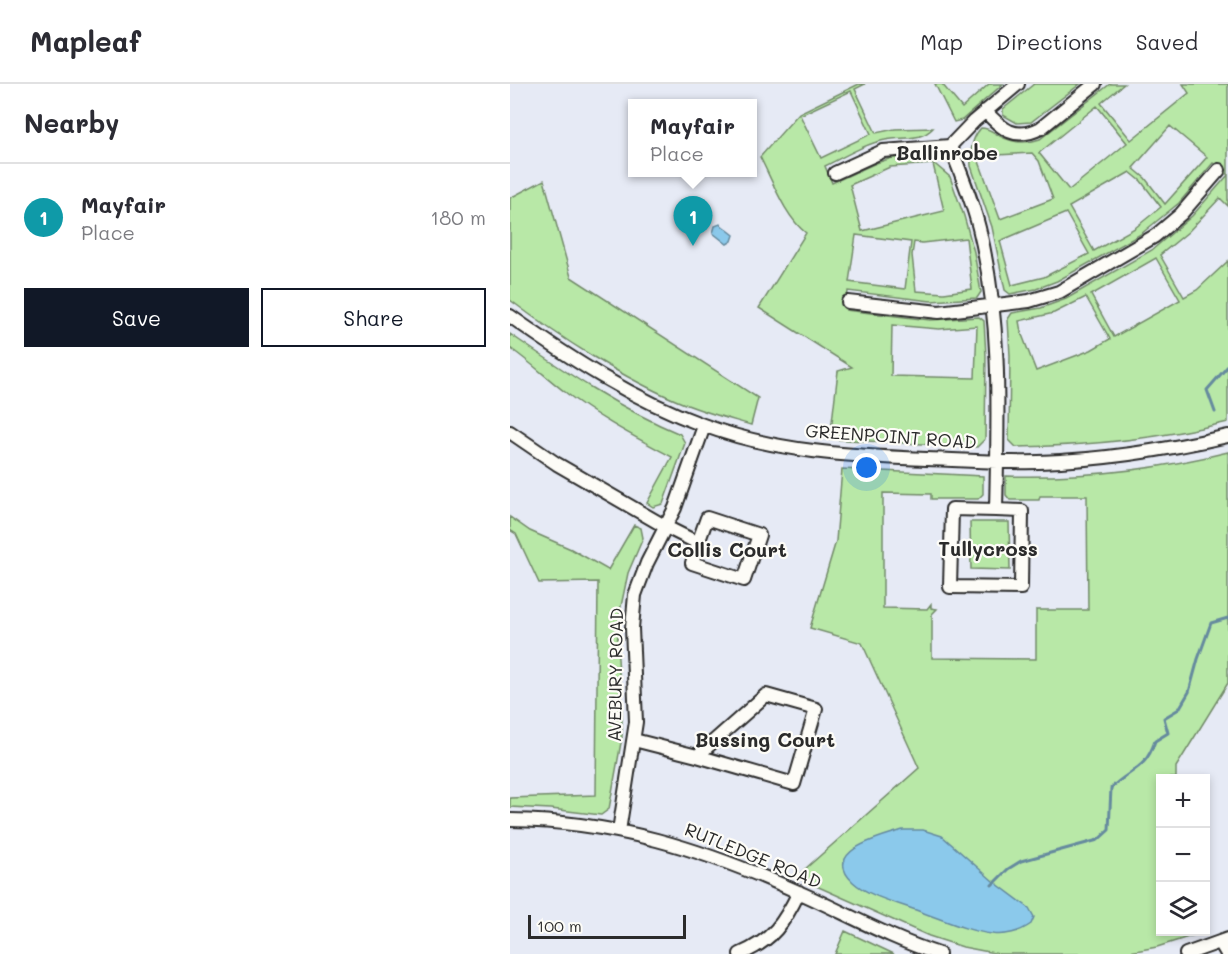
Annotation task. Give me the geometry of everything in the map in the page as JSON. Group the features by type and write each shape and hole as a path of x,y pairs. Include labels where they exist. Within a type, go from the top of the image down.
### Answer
{"street":[{"path":"835,173 883,151 950,146 985,111 1018,84"},
{"path":"985,111 999,126 1010,132 1031,133 1041,128 1095,84"},
{"path":"950,146 979,225 993,306 998,369 996,510"},
{"path":"848,302 939,312 1029,301 1059,292 1155,236 1181,214 1219,170"},
{"name":"GREENPOINT ROAD","path":"510,316 569,358 650,404 704,426 758,442 820,453 997,461 1068,460 1173,447 1228,436"},
{"name":"AVEBURY ROAD","path":"619,831 634,740 636,709 633,612 640,579 683,489 704,426"},
{"path":"510,432 549,459 698,543"},
{"path":"952,509 996,510 1022,511 1021,588 950,587 952,509"},
{"path":"707,518 759,535 744,580 692,563 698,543 707,518"},
{"path":"634,740 794,784 816,709 766,695 697,756"},
{"name":"RUTLEDGE ROAD","path":"510,820 555,822 619,831 705,853 799,892 895,938 939,954"},
{"path":"740,954 755,947 774,933 789,912 799,892"},
{"path":"1186,954 1224,940 1227,954"}],"green space":[{"path":"859,84 865,84 855,89 876,133 895,129 933,128 917,137 869,144 825,166 832,183 892,158 923,156 950,177 974,252 981,292 977,298 931,301 848,291 846,310 930,320 979,317 984,321 985,439 977,447 830,439 838,371 852,367 759,308 806,233 785,208 760,157 799,113","holes":["851,91 871,134 821,158 800,115","933,164 944,211 862,231 850,185 890,167","856,235 911,242 905,289 849,282","966,238 972,289 944,293 916,291 912,255 914,242","892,325 939,329 977,326 975,378 891,376"]},
{"path":"935,84 942,84 962,108 989,84 1003,84 962,120 954,122"},
{"path":"1034,84 1080,84 1031,122 1017,123 1003,115 1003,109"},
{"path":"1110,84 1124,84 1101,103 1131,140 1189,93 1183,84 1228,84 1228,175 1213,163 1179,203 1141,234 1057,281 1036,289 1010,294 1005,290 992,227 971,166 972,145 981,128 989,129 1015,141 1030,142 1040,139","holes":["1097,106 1127,143 1069,190 1039,153","1170,126 1207,157 1165,204 1145,178 1133,168","1032,153 1039,161 1053,199 1000,219 977,156","1130,172 1141,181 1161,207 1135,228 1094,251 1069,207","1066,213 1089,254 1044,277 1012,285 1000,241"]},
{"path":"1228,175 1228,206 1220,198 1188,232 1160,255 1184,297 1197,290 1228,261 1228,422 1175,433 1123,440 1016,447 1009,440 1008,319 1012,313 1041,308 1066,299 1152,250 1192,216","holes":["1156,258 1180,300 1114,337 1091,295","1086,297 1110,339 1091,350 1036,371 1019,321 1054,313"]},
{"path":"544,180 571,277 758,398 751,425 689,406 637,382 549,328 510,300 510,198"},
{"path":"510,334 614,401 680,434 685,443 663,504 653,507 647,503 672,457 604,419 565,392 510,348"},
{"path":"1228,452 1228,683 1176,767 1176,774 1156,774 1156,936 1192,936 1157,947 1119,954 999,954 963,947 929,936 796,877 919,768 862,643 810,628 836,541 842,469 983,476 983,494 978,499 931,499 931,494 883,493 883,608 927,609 931,604 931,608 937,609 932,614 932,658 1036,659 1036,610 1088,610 1087,496 1040,496 1039,500 1010,500 1006,495 1006,476 1062,476 1118,472"},
{"path":"510,517 530,531 571,549 608,570 634,525 641,528 643,538 628,573 620,611 617,645 622,737 609,809 601,815 510,807 510,798 596,795 598,582 539,583 516,534 510,530"},
{"path":"970,522 1009,522 1010,570 971,569"},
{"path":"845,931 894,954 835,954"}],"water":[{"path":"720,224 734,235 732,241 727,244 713,233 715,226"},
{"path":"903,830 923,830 942,836 993,881 1029,908 1034,917 1031,924 1007,934 992,934 974,930 876,896 853,882 845,871 844,862 849,854 870,841"}],"waterway":[{"path":"1215,412 1207,390 1228,366"},
{"path":"992,885 1008,869 1021,861 1098,840 1109,830 1111,788 1142,764 1155,741 1168,733 1164,718 1179,709 1189,692 1211,623 1228,618"}],"place":[{"name":"Mayfair","path":"693,246"}],"district":[{"name":"Ballinrobe","path":"947,153"},
{"name":"Tullycross","path":"988,549"},
{"name":"Collis Court","path":"727,550"},
{"name":"Bussing Court","path":"765,740"}]}
